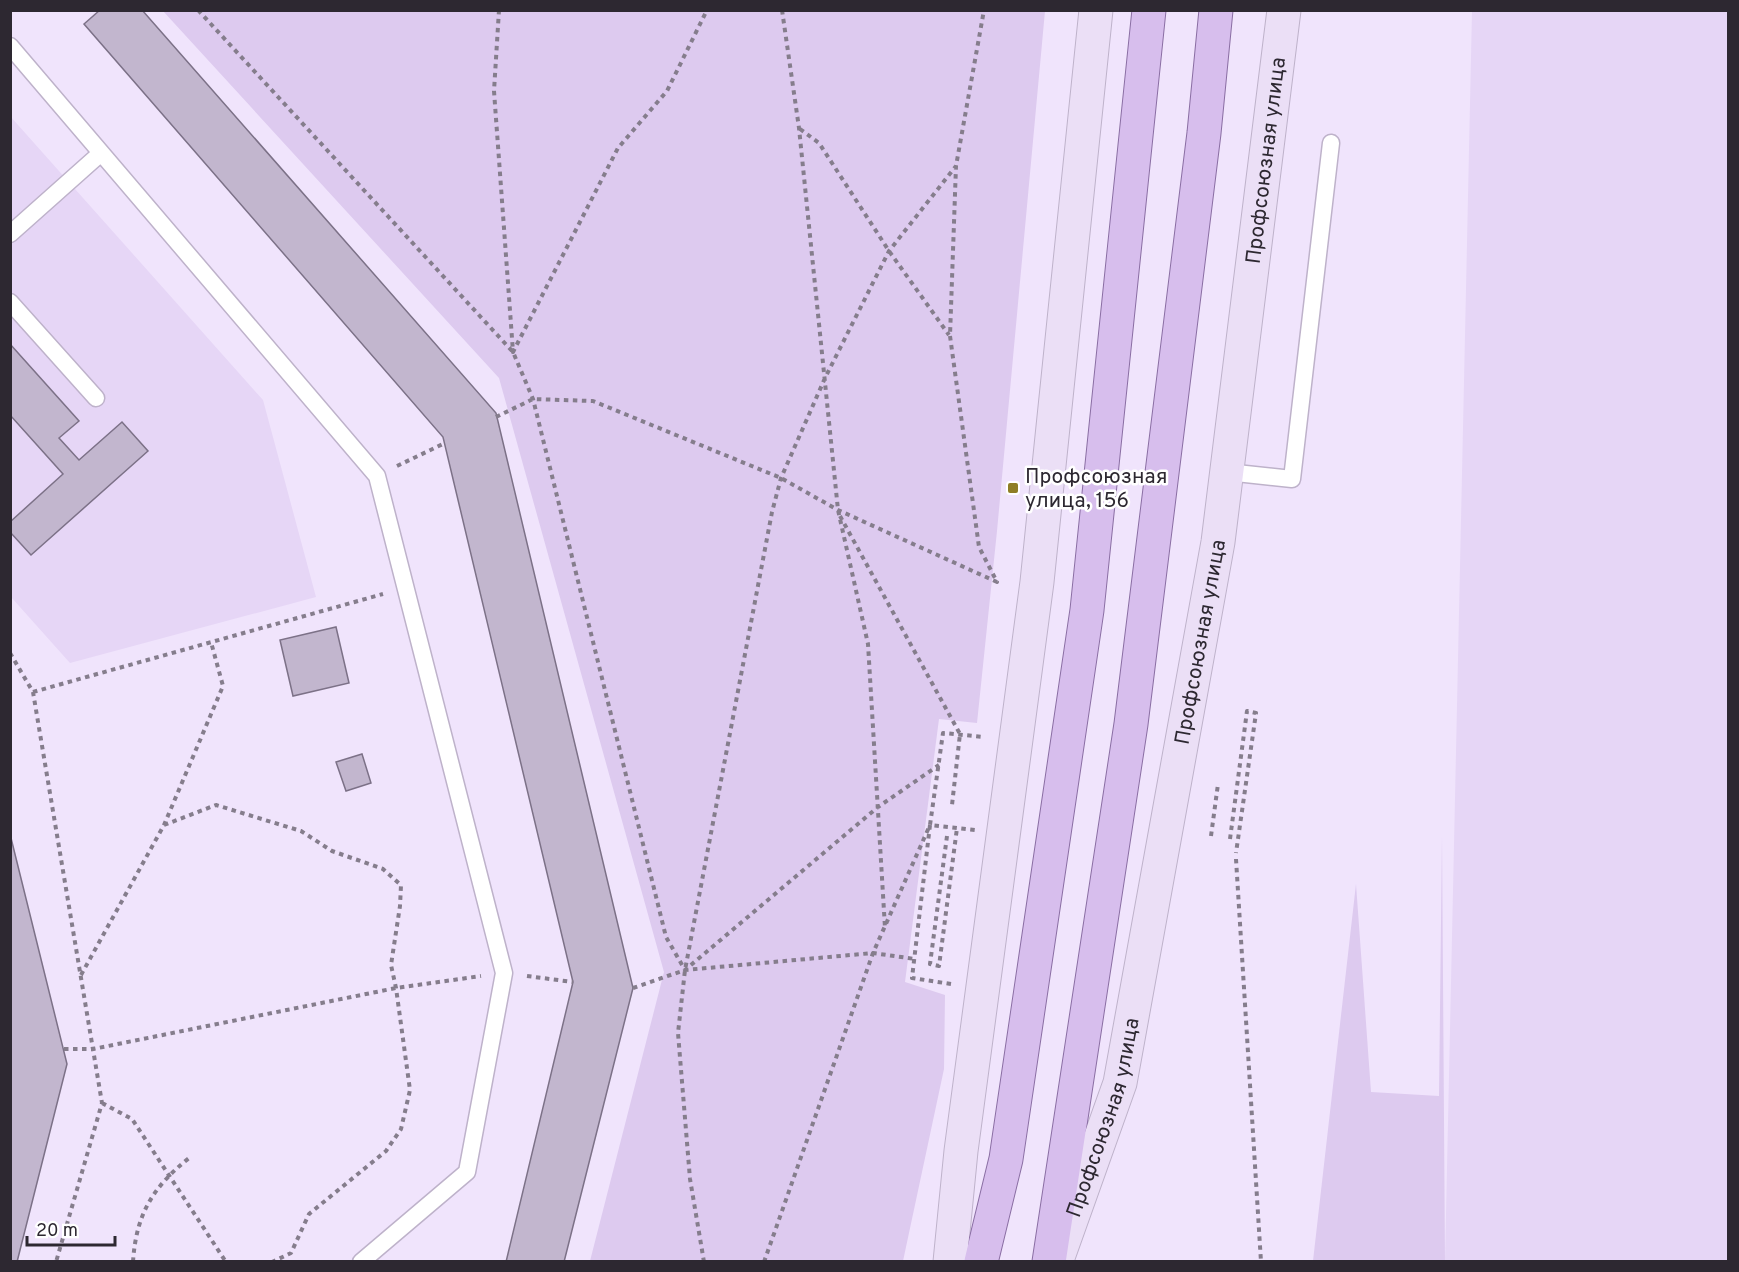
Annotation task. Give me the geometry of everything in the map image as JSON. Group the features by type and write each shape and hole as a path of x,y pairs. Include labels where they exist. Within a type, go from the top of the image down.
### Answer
{"main road":[{"path":"950,1262 962,1139 1037,582 1096,10"},
{"path":"981,1262 1006,1159 1087,610 1149,10"},
{"name":"Профсоюзная улица","path":"1049,1262 1131,724 1204,133 1216,10"},
{"name":"Профсоюзная улица","path":"1056,1262 1120,1083 1218,542 1284,10"}],"lane":[{"path":"10,46 377,476 504,973 467,1172 361,1262"},
{"path":"1227,472 1292,479 1331,143"},
{"path":"10,234 102,153"},
{"path":"10,302 96,398"}],"path":[{"path":"198,10 513,352"},
{"path":"499,10 495,91 513,352 533,399 666,937 685,969"},
{"path":"513,352 618,148 667,91 706,10"},
{"path":"782,10 799,128 838,510 868,644 885,928"},
{"path":"496,417 533,399 593,401 781,477 838,510 997,582 979,546 950,336 956,166 984,10"},
{"path":"799,128 819,143 889,251 950,336"},
{"path":"704,1262 690,1179 678,1033 685,969 771,513 781,477 825,378 889,251 956,166"},
{"path":"377,476 445,443"},
{"path":"838,510 960,734 952,805"},
{"path":"33,692 407,588"},
{"path":"81,975 164,825 223,686 212,642"},
{"path":"10,653 33,692 102,1103 56,1262"},
{"path":"1230,839 1247,711 1256,713 1236,853"},
{"path":"960,985 912,978 943,733 985,737"},
{"path":"685,969 878,807 939,765"},
{"path":"1211,836 1218,784"},
{"path":"164,825 216,805 301,831 332,851 383,868 401,885 391,965 410,1090 401,1130 386,1151 309,1214 291,1253 272,1262"},
{"path":"930,825 975,830"},
{"path":"764,1262 873,953 930,825"},
{"path":"947,836 930,964 939,966 957,828"},
{"path":"1236,859 1261,1262"},
{"path":"633,988 685,969 873,953 915,959"},
{"path":"64,1049 93,1049 396,988 504,973 573,982"},
{"path":"102,1103 132,1119 226,1262"},
{"path":"133,1262 134,1243 151,1196 168,1175 189,1158"}],"shaded area":[{"path":"163,11 1045,11 977,723 939,719 905,982 945,995 944,1069 903,1261 590,1261 664,972 499,378"},
{"path":"1472,11 1728,11 1728,1261 1445,1261"},
{"path":"10,116 263,400 316,597 70,663 11,597"},
{"path":"1442,836 1445,1261 1313,1261 1356,884 1371,1092 1439,1096"}],"building":[{"path":"100,10 142,10 496,413 633,988 564,1262 506,1262 573,982 443,437 84,24"},
{"path":"10,344 79,421 59,438 79,460 122,422 148,451 31,555 10,532 10,522 63,474 10,415"},
{"path":"336,627 349,683 293,696 280,640"},
{"path":"362,754 371,783 346,791 336,762"},
{"path":"10,834 67,1064 17,1262 10,1262"}],"place":[{"name":"Профсоюзная улица, 156","path":"1013,488"}]}
